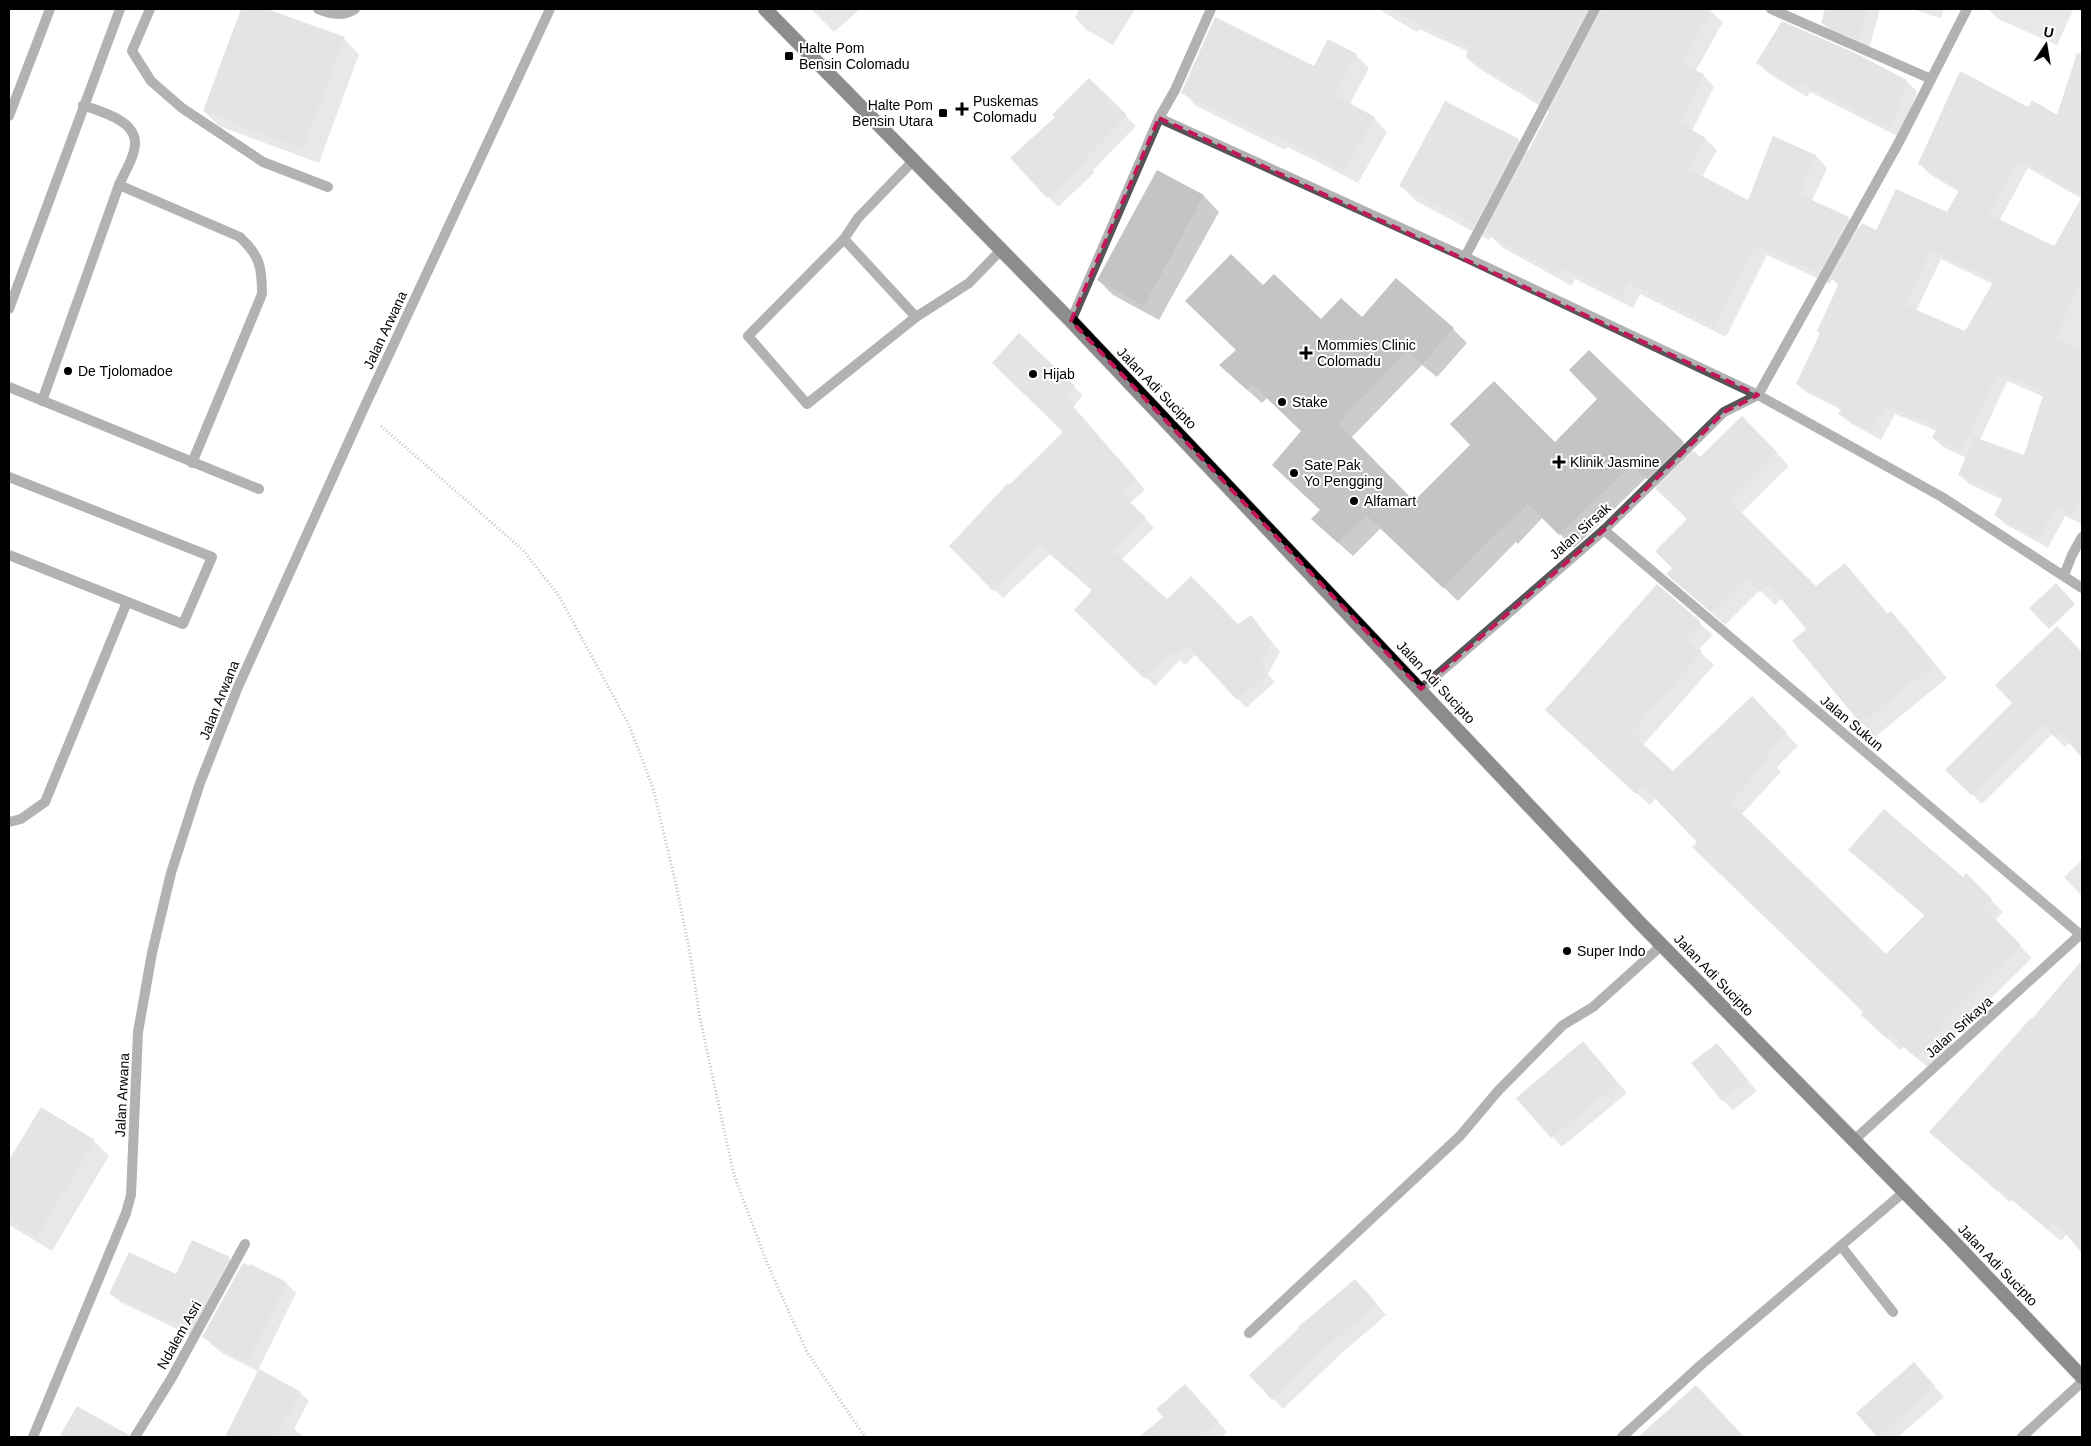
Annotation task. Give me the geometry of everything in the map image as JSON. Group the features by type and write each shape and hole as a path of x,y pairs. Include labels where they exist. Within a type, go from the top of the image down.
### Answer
{"highway":[{"name":"Jalan Adi Sucipto","path":"765,9 1002,249 1662,945 2082,1377"}],"street":[{"path":"9,116 50,9"},
{"path":"9,309 120,9"},
{"path":"150,9 132,52 151,81 182,108 263,162 328,186"},
{"path":"318,9 329,14 347,14 355,9"},
{"name":"Jalan Arwana","path":"33,1437 126,1213 131,1195 138,1032 152,952 171,873 200,783 238,687 363,410 550,9"},
{"path":"1071,321 1159,118 1175,90 1211,9"},
{"path":"1465,257 1595,9"},
{"path":"1772,9 1931,79"},
{"path":"1796,9 1798,20"},
{"path":"1758,395 1899,142 1967,9"},
{"path":"42,401 119,185 131,158 135,141 130,129 119,120 83,106"},
{"path":"1159,118 1465,257 1758,395 1942,497 2082,588"},
{"path":"914,160 858,218 844,239 748,336 807,404 916,317 969,283 1002,249"},
{"path":"119,185 240,236 258,259 262,272 262,294 192,463"},
{"path":"844,239 916,317"},
{"path":"9,387 259,489"},
{"name":"Jalan Sirsak","path":"1421,689 1604,530 1724,412 1758,395"},
{"path":"9,477 212,557 183,624 9,555"},
{"name":"Jalan Sukun","path":"1604,530 2082,935"},
{"path":"2064,575 2082,537"},
{"path":"9,822 21,819 45,802 127,602"},
{"name":"Jalan Srikaya","path":"1854,1141 2082,935"},
{"path":"1249,1333 1460,1136 1498,1091 1563,1025 1593,1007 1662,945"},
{"path":"1622,1437 1702,1364 1904,1192"},
{"name":"Ndalem Asri","path":"134,1437 171,1379 244,1244"},
{"path":"1841,1246 1892,1312"},
{"path":"2022,1437 2082,1382"}],"path":[{"path":"363,410 523,550 559,596 630,725 653,788 675,880 690,953 700,1019 734,1175 767,1263 807,1352 865,1437"}],"highlighted area":[{"path":"1159,118 1758,395 1724,412 1604,530 1421,689 1071,321"}],"building":[{"path":"241,9 267,9 345,37 303,149 203,111"},
{"path":"1387,9 1587,9 1539,101 1465,57 1470,47"},
{"path":"1602,9 1712,9 1682,64 1704,74 1680,123 1706,138 1689,169 1748,200 1773,136 1816,155 1799,194 1849,217 1818,273 1756,245 1714,326 1629,283 1621,298 1564,268 1560,275 1486,232"},
{"path":"1825,9 1867,9 1859,40 1821,23"},
{"path":"1215,17 1314,66 1328,39 1357,54 1335,95 1375,117 1344,171 1273,134 1271,138 1181,93"},
{"path":"1782,21 1855,53 1907,80 1891,129 1799,83 1796,88 1756,63"},
{"path":"2077,53 2082,54 2082,196 2019,160 1988,214 2054,246 2082,197 2082,276 2055,340 2082,350 2082,496 2072,516 2055,507 2039,539 1994,515 2004,496 1958,475 1974,437 2024,455 2044,392 1998,372 1961,451 1932,438 1937,427 1885,405 1871,432 1838,414 1843,406 1796,384 1820,333 1817,331 1839,283 1831,279 1862,223 1876,230 1896,189 1947,212 1959,190 1918,164 1960,71 2028,107 2032,100 2057,115","holes":["1931,250 1994,281 1965,331 1905,305"]},
{"path":"1089,78 1127,115 1084,159 1086,161 1047,198 1010,158 1055,117 1052,115"},
{"path":"1445,101 1519,139 1474,225 1399,186"},
{"path":"1157,170 1204,195 1144,306 1097,280"},
{"path":"1231,254 1263,285 1274,274 1321,319 1341,298 1362,317 1396,278 1454,328 1422,364 1407,351 1338,423 1414,501 1470,445 1450,424 1494,381 1555,442 1597,399 1569,370 1589,350 1684,442 1646,479 1631,465 1559,535 1528,504 1503,530 1501,528 1443,588 1366,515 1338,543 1311,519 1320,510 1272,465 1301,431 1252,384 1247,390 1219,365 1236,350 1185,301"},
{"path":"1019,333 1075,386 1065,397 1137,480 1122,494 1146,518 1113,551 1167,599 1191,576 1238,624 1251,615 1272,643 1260,664 1268,673 1237,700 1187,646 1175,657 1170,652 1145,679 1074,610 1092,590 1040,546 993,591 949,546 1008,483 1010,484 1063,432 992,363"},
{"path":"1742,416 1777,452 1728,499 1816,586 1845,563 1887,614 1891,611 1934,664 1861,724 1792,641 1806,629 1769,584 1760,592 1746,578 1711,612 1666,574 1672,568 1655,551 1687,519 1656,489 1694,451 1700,457"},
{"path":"2056,583 2075,604 2049,629 2029,608"},
{"path":"1657,584 1701,622 1686,637 1702,651 1631,733 1673,771 1752,696 1787,733 1765,754 1770,758 1730,802 1886,954 1925,915 1848,850 1884,809 1963,877 1966,873 1992,899 1983,907 2021,945 1942,1022 1945,1025 1917,1058 1890,1035 1887,1039 1861,1015 1863,1012 1692,847 1697,842 1643,786 1636,794 1545,710"},
{"path":"2057,626 2082,652 2082,758 2060,732 2054,737 2042,724 1971,795 1945,770 2012,703 1995,685"},
{"path":"2082,960 2082,1253 2055,1221 2048,1230 1999,1188 1997,1191 1929,1132 2032,1019"},
{"path":"1583,1041 1618,1083 1551,1138 1516,1098"},
{"path":"1717,1043 1748,1080 1722,1101 1691,1063"},
{"path":"41,1107 95,1140 36,1237 9,1220 9,1160"},
{"path":"192,1240 230,1257 189,1331 109,1294 129,1252 176,1274"},
{"path":"243,1263 250,1266 250,1264 287,1282 247,1362 210,1344 212,1341 202,1337"},
{"path":"1355,1279 1377,1304 1333,1341 1272,1400 1249,1375 1298,1327"},
{"path":"1914,1362 1935,1386 1877,1437 1856,1413"},
{"path":"259,1369 301,1392 276,1437 225,1437"},
{"path":"1185,1384 1218,1421 1200,1437 1139,1437 1163,1417 1156,1409"},
{"path":"1696,1385 1744,1437 1638,1437"},
{"path":"77,1406 129,1435 128,1437 59,1437"}],"place":[{"name":"Halte Pom Bensin Colomadu","path":"789,56"},
{"name":"Puskemas Colomadu","path":"962,109"},
{"name":"Halte Pom Bensin Utara","path":"943,113"},
{"name":"Mommies Clinic Colomadu","path":"1306,353"},
{"name":"De Tjolomadoe","path":"68,371"},
{"name":"Hijab","path":"1033,374"},
{"name":"Stake","path":"1282,402"},
{"name":"Klinik Jasmine","path":"1559,462"},
{"name":"Sate Pak Yo Pengging","path":"1294,473"},
{"name":"Alfamart","path":"1354,501"},
{"name":"Super Indo","path":"1567,951"}]}
